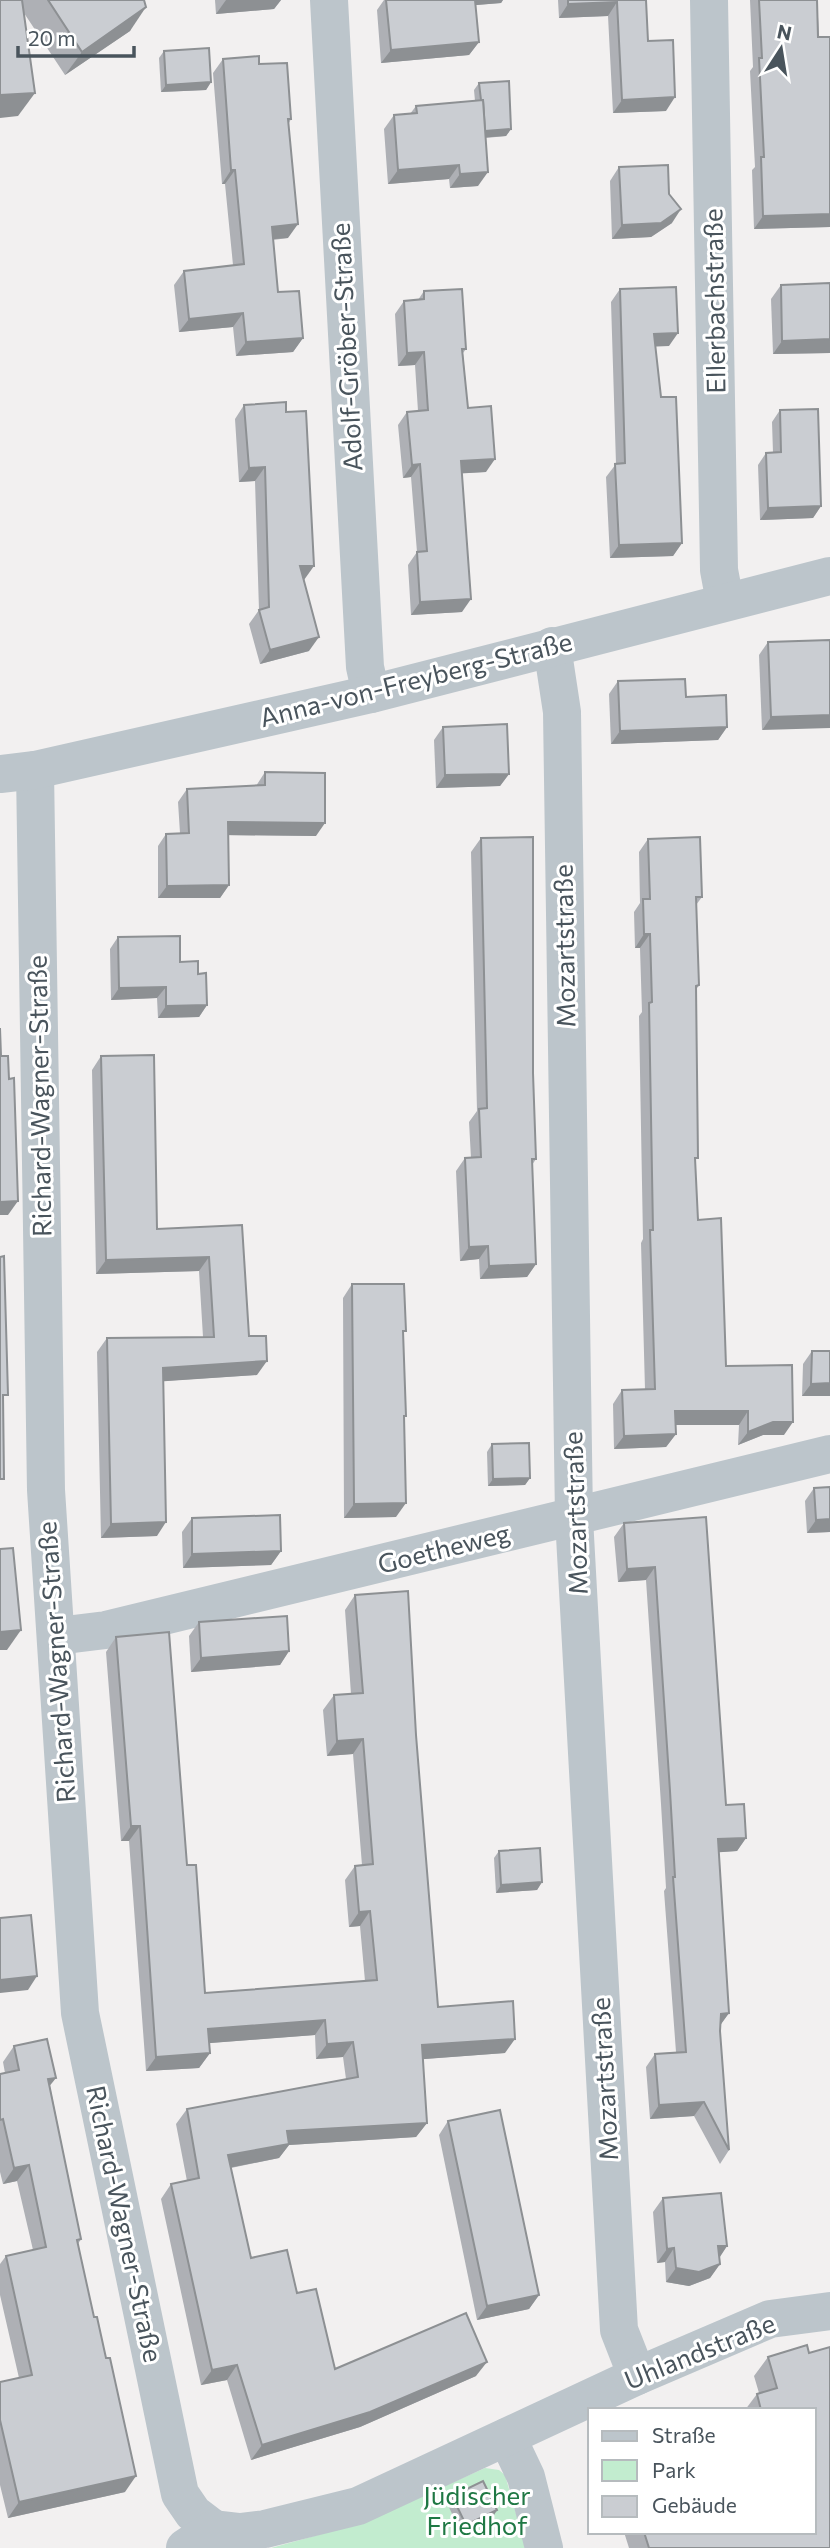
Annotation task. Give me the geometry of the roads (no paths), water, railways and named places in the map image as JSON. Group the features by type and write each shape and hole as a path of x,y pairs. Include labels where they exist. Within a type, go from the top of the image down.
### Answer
{"street":[{"name":"Adolf-Gröber-Straße","path":"329,0 364,653 371,694"},
{"name":"Ellerbachstraße","path":"709,0 719,570 725,602"},
{"name":"Anna-von-Freyberg-Straße","path":"17,772 371,694 830,576"},
{"name":"Mozartstraße","path":"552,646 562,712 574,1518 619,2330 637,2376"},
{"name":"Richard-Wagner-Straße","path":"17,772 46,1490 80,2013 180,2494 193,2513 200,2539"},
{"name":"Goetheweg","path":"57,1636 106,1630 830,1454"},
{"name":"Uhlandstraße","path":"200,2539 265,2529 358,2505 637,2376 770,2319 830,2311"},
{"path":"507,2437 526,2477 544,2548"}],"park label":[{"name":"Jüdischer Friedhof","path":"477,2511"}]}
